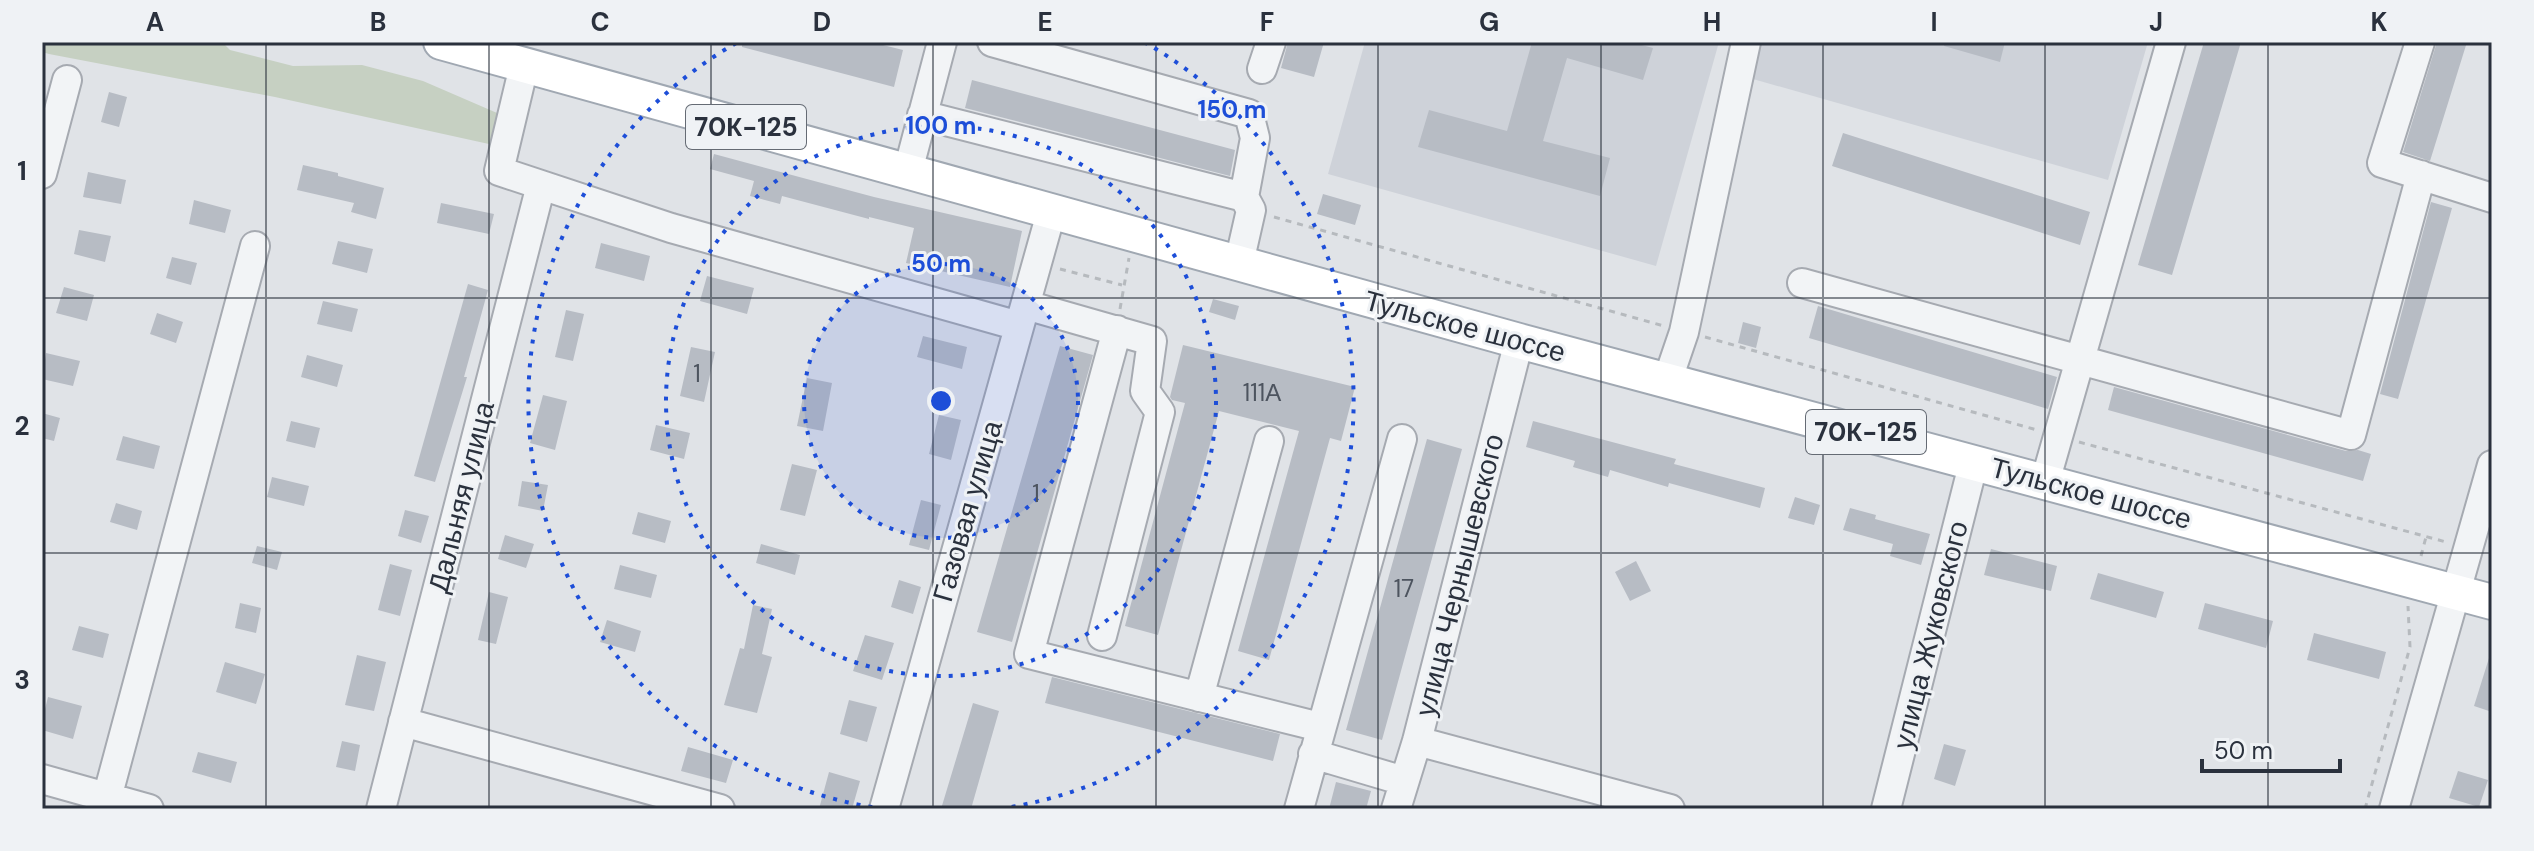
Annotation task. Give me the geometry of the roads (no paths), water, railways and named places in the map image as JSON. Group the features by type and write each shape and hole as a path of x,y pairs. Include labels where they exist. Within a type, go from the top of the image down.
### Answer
{"main road":[{"name":"Тульское шоссе","path":"441,42 1519,341 2492,602"}],"street":[{"path":"908,171 942,42"},
{"path":"992,42 1060,51 1249,114 1255,138 1239,263"},
{"path":"1262,69 1271,42"},
{"path":"1668,379 1684,332 1746,42"},
{"path":"2045,482 2171,42"},
{"path":"2420,42 2382,163 2492,198"},
{"path":"524,66 499,171 671,228 1022,316 1117,330 1152,341 1145,391 1160,412 1102,636"},
{"path":"42,174 67,80"},
{"path":"922,115 1248,203"},
{"path":"1802,283 2351,435 2421,175"},
{"name":"Дальняя улица","path":"381,809 541,185"},
{"name":"Газовая улица","path":"884,809 1051,213"},
{"path":"107,798 255,246"},
{"path":"1117,330 1029,654 1199,697 1316,740 1404,781"},
{"name":"улица Чернышевского","path":"1396,809 1417,741 1519,341"},
{"path":"1299,809 1402,439"},
{"path":"1199,697 1269,441"},
{"name":"улица Жуковского","path":"1886,809 1974,461"},
{"path":"2394,809 2492,465"},
{"path":"403,722 720,809"},
{"path":"1417,741 1670,809"},
{"path":"57,792 107,798 149,809"}]}
